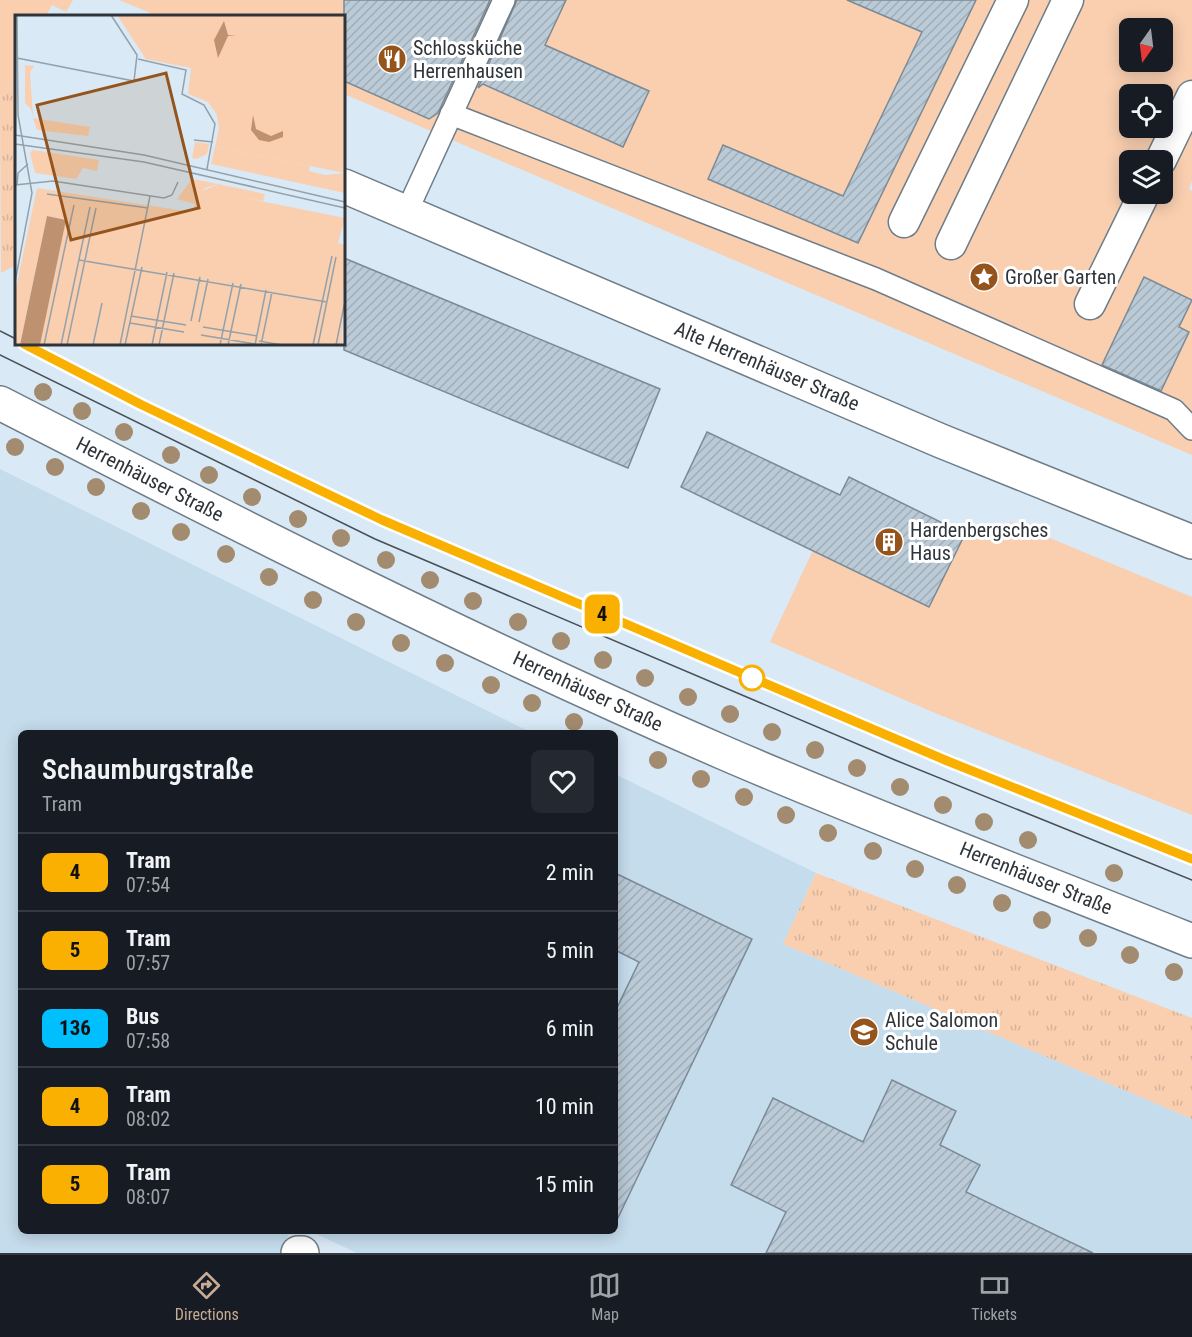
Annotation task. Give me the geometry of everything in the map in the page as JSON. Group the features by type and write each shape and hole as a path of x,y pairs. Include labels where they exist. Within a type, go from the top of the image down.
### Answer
{"street":[{"path":"904,222 1013,0"},
{"path":"951,244 1068,0"},
{"path":"1166,150 1192,96"},
{"name":"Alte Herrenhäuser Straße","path":"345,186 941,441 1192,542"},
{"path":"1090,304 1139,204"},
{"name":"Herrenhäuser Straße","path":"0,403 370,590 695,740 835,799 1192,941"}],"lane":[{"path":"407,211 504,0"},
{"path":"451,114 876,279 1174,410 1192,429"}],"shaded area":[{"path":"0,469 526,730 18,730 18,1234 289,1234 280,1253 0,1253"},
{"name":"Alice Salomon Schule","path":"618,775 816,873 783,944 1192,1119 1192,1253 357,1253 316,1234 618,1234"}],"green space":[{"path":"0,0 73,0 66,12 52,5 47,15 15,15 15,78 0,100"},
{"name":"Großer Garten","path":"119,0 1192,0 1192,181 1189,189 1192,191 1192,455 345,94 345,15 156,15"},
{"path":"15,78 15,266 1,273 0,100"},
{"path":"1011,522 1192,597 1192,815 935,713 770,642 813,550 929,607 965,534 979,537 990,536 1001,531"},
{"path":"816,873 1192,1018 1192,1119 783,944"}],"building":[{"path":"344,0 490,0 438,113 429,119 345,81"},
{"path":"517,0 566,0 545,45 649,91 623,147 483,84 478,88"},
{"path":"847,0 976,0 858,243 708,179 723,145 843,196 922,32"},
{"path":"345,258 660,389 628,468 344,350"},
{"path":"1144,277 1192,300 1179,327 1189,332 1161,391 1102,365"},
{"path":"707,432 840,495 849,477 965,534 929,607 681,487"},
{"path":"618,874 752,939 618,1218 618,1006 639,962 618,952"},
{"path":"892,1080 956,1111 940,1145 980,1165 966,1192 1093,1253 766,1253 786,1212 731,1185 773,1098 863,1142"}],"tram line":[{"path":"0,331 15,338"},
{"path":"26,345 142,405 382,520 945,760 1192,859"},
{"name":"4","path":"26,345 142,405 382,520 823,709 1192,859"},
{"path":"0,355 375,539 895,760 1192,880"}],"place":[{"name":"Schlossküche Herrenhausen","path":"392,59"},
{"name":"Großer Garten","path":"984,277"},
{"name":"Hardenbergsches Haus","path":"889,542"},
{"name":"Alice Salomon Schule","path":"864,1032"}]}
